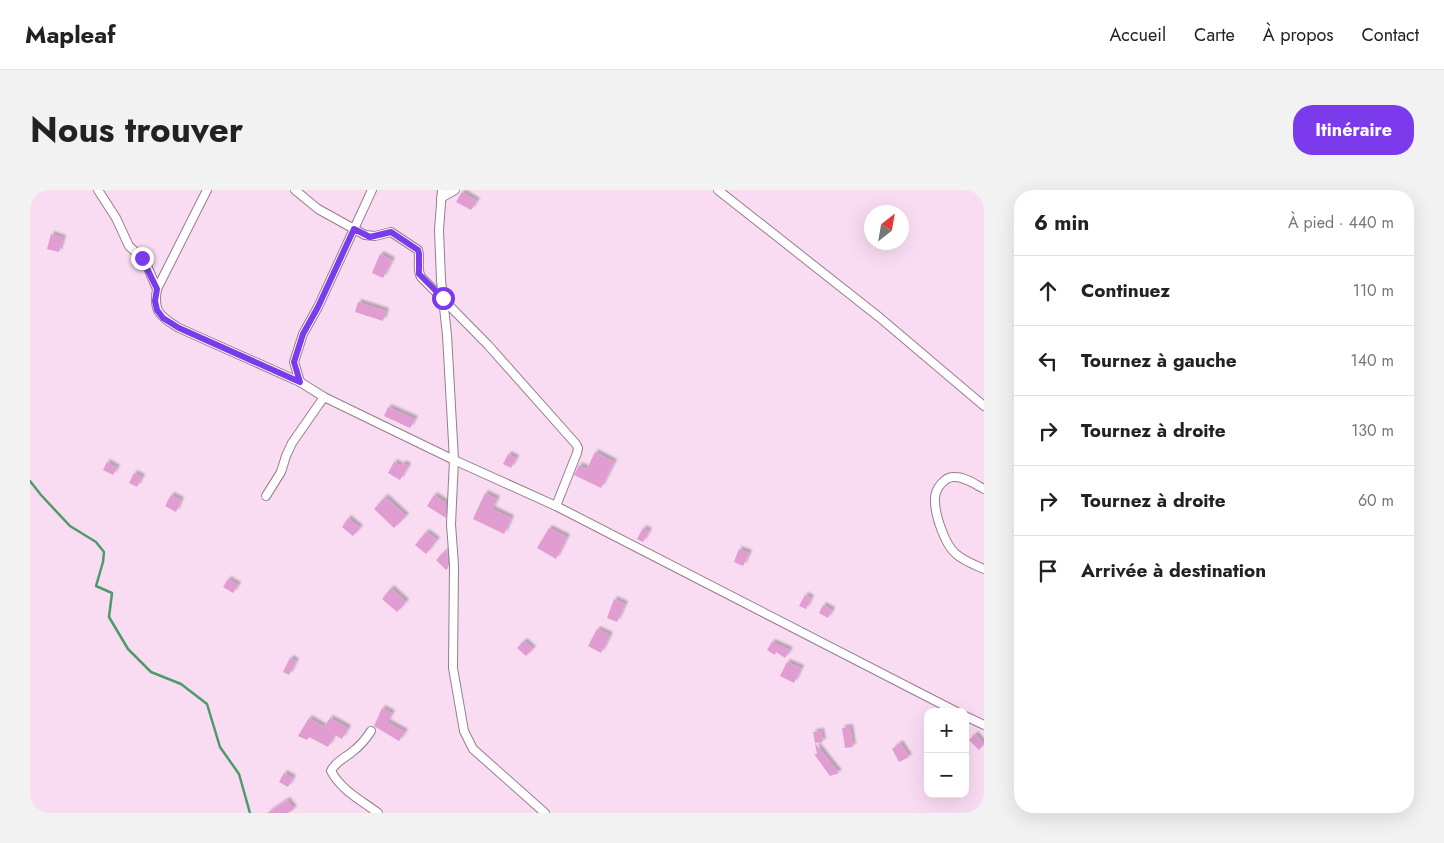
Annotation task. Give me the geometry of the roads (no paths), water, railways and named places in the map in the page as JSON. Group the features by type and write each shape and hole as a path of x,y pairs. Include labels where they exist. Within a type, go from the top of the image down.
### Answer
{"street":[{"path":"98,190 116,218 129,246 145,261 157,289"},
{"path":"207,190 157,289 155,301 157,310 163,318 179,328 300,382 324,397 454,460 556,506 949,708"},
{"path":"295,190 318,209 370,237 391,232 414,247 419,254 419,274 488,345 576,444 578,448 577,453 556,506"},
{"path":"300,382 294,362 300,342 372,190"},
{"path":"454,190 442,194 439,230 448,344 454,460 451,524 454,565 453,668 464,731 473,750 545,813"},
{"path":"718,190 879,317 984,406"},
{"path":"266,496 281,472 292,442 324,397"},
{"path":"984,489 961,477 953,476 942,483 936,490 934,500 948,544 956,554 984,569"},
{"path":"969,718 984,726"},
{"path":"371,731 354,751 333,766 331,771 348,792 378,813"}],"waterway":[{"path":"30,481 70,526 96,542 104,552 96,586 112,593 109,617 128,649 151,672 181,684 207,704 220,747 239,774 250,813"}]}
